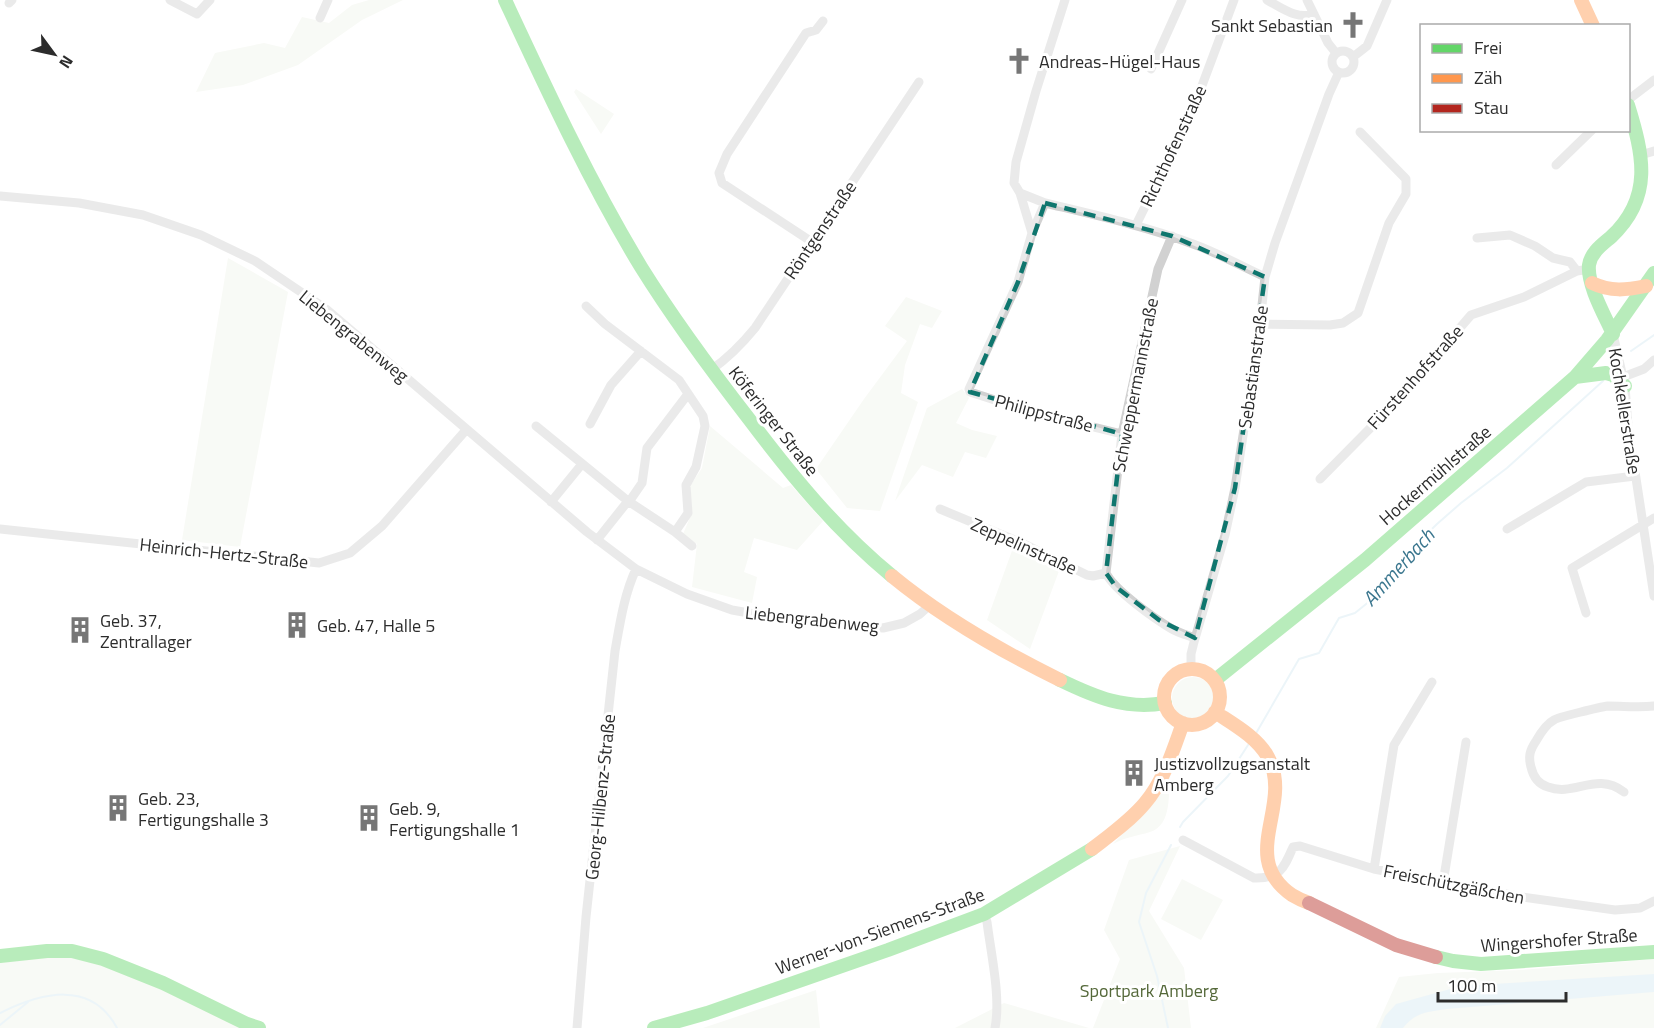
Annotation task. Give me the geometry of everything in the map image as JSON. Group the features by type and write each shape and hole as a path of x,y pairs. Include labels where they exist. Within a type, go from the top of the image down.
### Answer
{"street":[{"path":"170,0 197,14 210,0"},
{"name":"Köferinger Straße","path":"505,0 575,147 641,266 711,370 795,478 843,532 893,577 930,605 1020,660 1111,700 1132,705 1165,703"},
{"path":"1032,233 1020,193 1014,183 1016,162 1065,0"},
{"path":"1151,69 1182,0"},
{"name":"Richthofenstraße","path":"1136,225 1194,107 1234,0"},
{"path":"1268,0 1297,15 1307,17 1314,15"},
{"path":"1307,0 1328,43 1336,53"},
{"path":"1353,57 1367,46 1387,0"},
{"path":"320,18 325,1"},
{"path":"813,242 722,183 719,173 732,146 806,33 816,30 823,21"},
{"path":"1348,52 1353,57 1352,69 1339,72 1334,68 1332,63 1336,53 1348,52"},
{"name":"Sebastianstraße","path":"1191,669 1191,654 1225,535 1235,488 1265,277 1317,126 1339,72"},
{"path":"1630,99 1654,80"},
{"name":"Röntgenstraße","path":"711,370 742,343 755,328 919,82"},
{"path":"1583,270 1605,242 1631,220 1646,194 1649,152 1630,107"},
{"path":"1260,324 1330,325 1343,323 1358,313 1389,223 1406,194 1406,180 1360,132"},
{"path":"1556,165 1590,132"},
{"path":"1020,193 1045,203 1172,236 1265,277"},
{"name":"Liebengrabenweg","path":"0,196 78,203 143,215 201,235 255,261 326,309 597,540 636,569 687,594 732,610 777,618 884,628 904,623 930,605"},
{"path":"1032,233 1045,203"},
{"name":"Philippstraße","path":"1032,233 1018,282 969,392 1032,412 1122,434"},
{"path":"1477,238 1510,235 1535,246 1553,258 1570,262 1583,270 1592,283 1613,334"},
{"name":"Schweppermannstraße","path":"1106,573 1122,434 1158,269 1172,236"},
{"name":"Fürstenhofstraße","path":"1320,479 1398,400 1471,315 1524,297 1583,270"},
{"name":"Hockermühlstraße","path":"1215,680 1365,560 1575,377 1613,334 1654,273"},
{"path":"1592,283 1605,290 1618,292 1646,286"},
{"path":"586,306 604,324 679,380 704,416 705,426 696,467 686,485 688,513 675,532"},
{"name":"Kochkellerstraße","path":"1613,334 1624,382 1642,526 1654,596"},
{"path":"590,424 611,385 641,351"},
{"path":"1575,377 1606,373 1624,382 1654,360"},
{"path":"597,540 642,483 647,448 688,394"},
{"path":"536,426 628,501 692,546"},
{"name":"Heinrich-Hertz-Straße","path":"0,529 319,563 350,553 382,526 466,430"},
{"path":"551,502 582,464"},
{"path":"1507,529 1586,482 1635,476"},
{"name":"Zeppelinstraße","path":"940,509 1022,543 1087,575 1106,573"},
{"path":"1586,613 1572,568 1654,518"},
{"name":"Georg-Hilbenz-Straße","path":"578,1028 586,917 615,651 627,594 636,569"},
{"path":"1106,573 1116,587 1159,620 1174,630 1195,638"},
{"path":"1183,670 1200,670 1215,680 1220,692 1220,700 1215,712 1208,719 1200,723 1183,723 1169,712 1165,703 1166,688 1175,674 1183,670"},
{"path":"1374,869 1394,745 1432,682"},
{"path":"1624,792 1615,785 1598,783 1559,789 1546,787 1533,777 1529,760 1530,753 1541,732 1554,720 1605,706 1640,708 1654,706"},
{"path":"1183,840 1254,878 1267,879 1272,876 1266,855 1266,838 1276,794 1273,767 1260,747 1244,732 1215,712"},
{"name":"Werner-von-Siemens-Straße","path":"654,1028 728,1006 984,914 1089,852 1127,821 1146,802 1157,785 1183,723"},
{"path":"1443,883 1466,742"},
{"name":"Freischützgäßchen","path":"1272,876 1278,874 1285,865 1293,846 1300,846 1374,869 1522,897 1615,910 1640,908 1654,901"},
{"name":"Wingershofer Straße","path":"1272,876 1282,888 1292,895 1377,937 1416,952 1453,961 1481,964 1624,956 1654,952"},
{"path":"984,914 996,992 998,1016 995,1028"},
{"path":"0,956 72,951 103,958 259,1028"}],"highlighted area":[{"path":"1045,203 1172,236 1265,277 1235,488 1195,638 1159,620 1116,587 1106,573 1122,434 970,392 1018,282"}],"green space":[{"path":"369,0 403,0 362,20 298,65 243,85 196,92 215,53 264,43 285,48 302,17 329,23 352,5"},
{"path":"576,89 614,114 601,134 574,92"},
{"path":"228,258 288,292 240,547 182,540"},
{"path":"906,297 942,311 932,328 920,324 905,365 901,393 918,402 880,511 847,508 816,469 907,341 885,326"},
{"path":"962,389 969,398 956,423 972,430 997,436 986,458 965,452 953,477 922,465 895,501 927,408"},
{"path":"710,426 783,488 791,485 823,521 797,550 754,538 744,572 757,577 752,603 692,587 697,544 683,534 692,513 690,486 702,468"},
{"path":"1013,548 1059,571 1030,649 987,620"},
{"path":"1193,677 1208,683 1214,698 1208,713 1193,719 1178,713 1172,698 1178,683"},
{"path":"1170,773 1168,807 1163,822 1150,832 1113,844 1138,818"},
{"name":"Sportpark Amberg","path":"1180,846 1149,911 1184,968 1191,1028 1093,1028 1120,959 1104,930 1129,860"},
{"path":"1182,879 1223,900 1201,940 1161,919"},
{"path":"49,954 120,969 246,1028 0,1028 0,959"},
{"path":"1654,959 1654,1028 1376,1028 1399,977"},
{"path":"816,990 820,1028 703,1028"},
{"name":"Sportpark Amberg","path":"1004,1003 1089,1028 955,1028"}],"shaded area":[{"path":"1654,974 1654,992 1447,1009 1417,1016 1403,1028 1380,1028 1385,1016 1396,1004 1461,986"}],"waterway":[{"name":"Ammerbach","path":"1631,351 1654,335"},
{"name":"Ammerbach","path":"1255,735 1299,659 1319,653 1339,618 1355,613 1376,596 1398,562 1437,524 1507,468 1603,381"},
{"name":"Ammerbach","path":"1180,827 1228,776 1250,742"},
{"name":"Ammerbach","path":"1168,1028 1157,976 1139,922 1146,893 1171,845"},
{"path":"0,1013 48,996 79,996 94,1002 106,1012 117,1028"},
{"path":"0,1025 28,1002"}],"traffic: fast":[{"path":"505,0 586,168 622,235 666,306 798,482 833,521 892,576"},
{"path":"1613,334 1594,291 1589,265 1595,252 1625,222 1639,191 1641,158 1630,112"},
{"path":"1215,680 1365,560 1575,377 1607,340 1654,273"},
{"path":"1575,377 1606,373 1613,375 1625,386"},
{"path":"1060,680 1098,697 1124,703 1137,705 1165,703"},
{"path":"654,1028 707,1013 984,914 1092,849"},
{"path":"0,956 72,951 103,959 163,983 259,1028"},
{"path":"1436,957 1481,964 1654,952"}],"traffic: slow":[{"path":"1581,0 1592,24"},
{"path":"1592,283 1606,288 1619,289 1646,286"},
{"path":"892,576 931,606 973,633 1060,680"},
{"path":"1192,669 1207,674 1215,682 1220,697 1215,712 1207,720 1192,725 1177,720 1169,712 1164,697 1169,682 1177,674 1192,669"},
{"path":"1215,712 1251,737 1268,757 1274,775 1275,793 1267,847 1269,864 1276,880 1292,895 1309,903"},
{"path":"1092,849 1120,828 1152,794 1167,765 1183,723"}],"traffic: jam":[{"path":"1309,903 1396,945 1436,957"}],"place":[{"name":"Sankt Sebastian","path":"1353,25"},
{"name":"Andreas-Hügel-Haus","path":"1019,61"},
{"name":"Geb. 47, Halle 5","path":"297,625"},
{"name":"Geb. 37, Zentrallager","path":"80,630"},
{"name":"Justizvollzugsanstalt Amberg","path":"1134,773"},
{"name":"Geb. 23, Fertigungshalle 3","path":"118,808"},
{"name":"Geb. 9, Fertigungshalle 1","path":"369,818"}]}
